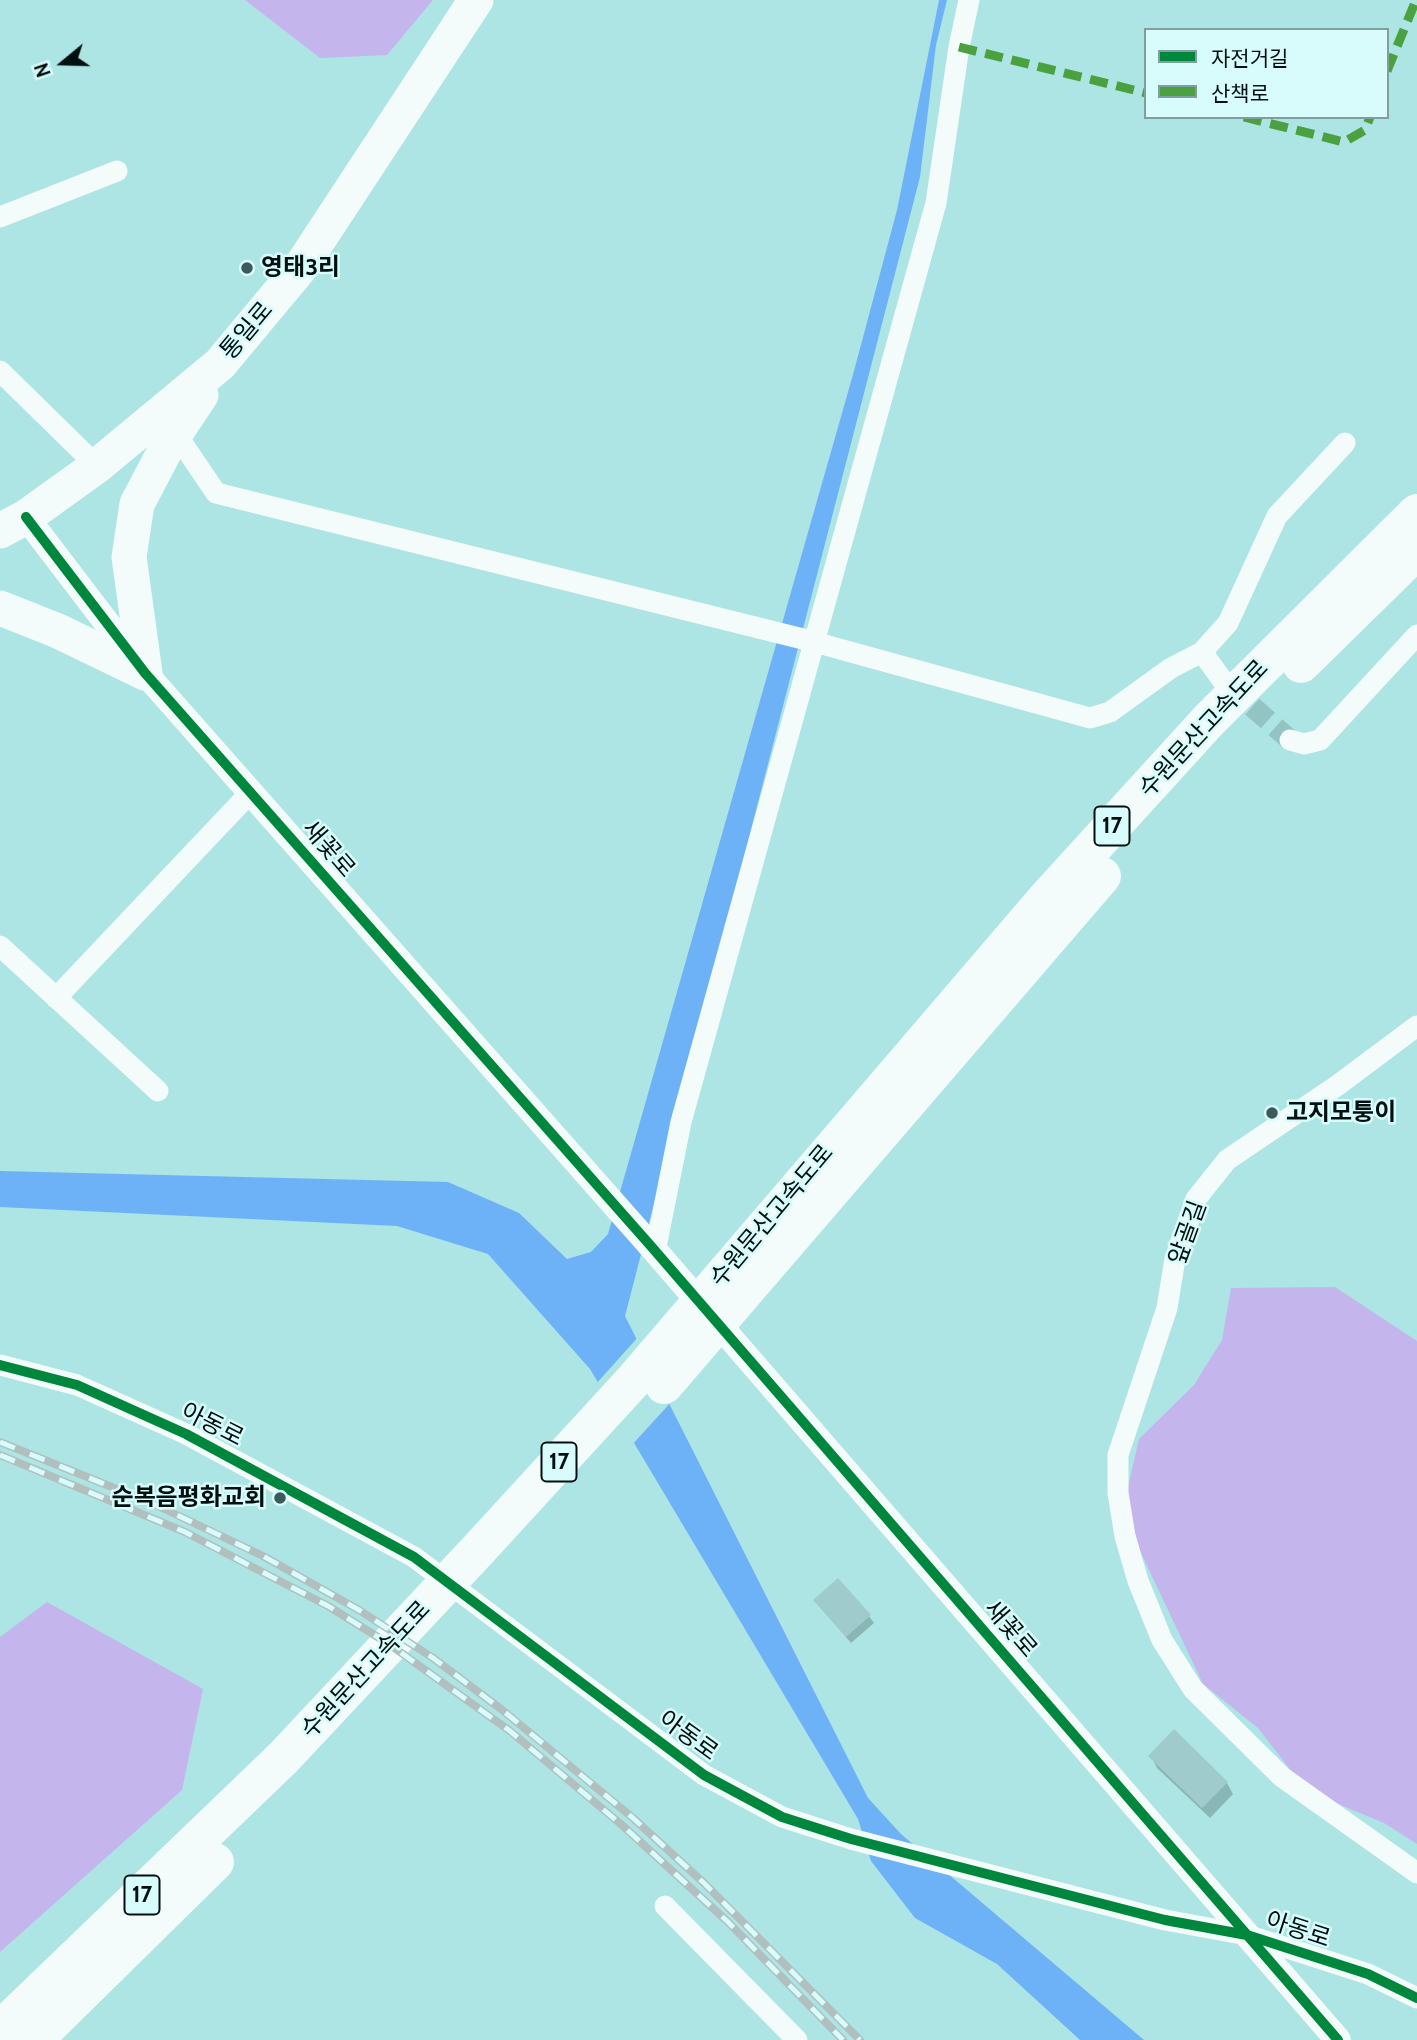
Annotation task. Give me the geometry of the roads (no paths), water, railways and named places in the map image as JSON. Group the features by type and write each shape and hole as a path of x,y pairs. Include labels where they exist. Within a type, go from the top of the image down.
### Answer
{"highway":[{"name":"수원문산고속도로","path":"833,1168 1045,900 1200,730 1417,513"},
{"name":"수원문산고속도로","path":"34,2040 291,1769 633,1381 833,1168 1240,725 1417,550"},
{"name":"수원문산고속도로","path":"0,2030 291,1769"}],"main road":[{"name":"통일로","path":"13,524 97,466 220,364 300,268 476,0"},
{"path":"145,673 130,557 137,504 176,434 220,364"},
{"path":"0,608 58,631 145,673"}],"street":[{"path":"653,1249 681,1122 811,640 936,203 960,39 969,0"},
{"path":"0,217 117,171"},
{"path":"0,372 97,466"},
{"path":"176,434 216,493 811,640 1090,718 1110,712 1171,667 1202,652 1228,623 1278,516 1345,443"},
{"name":"새꽃로","path":"13,524 653,1249 1338,2040"},
{"path":"1290,740 1304,744 1320,740 1417,635"},
{"path":"1202,652 1223,681"},
{"path":"56,998 250,793"},
{"path":"0,946 158,1091"},
{"name":"앞골길","path":"1417,1026 1338,1085 1227,1160 1196,1199 1175,1259 1167,1308 1118,1455 1118,1493 1123,1525 1138,1581 1162,1640 1193,1689 1282,1777 1417,1873"},
{"name":"아동로","path":"0,1365 76,1385 186,1434 414,1557 704,1775 782,1817 851,1839 1165,1920 1247,1935 1368,1974 1417,1998"},
{"path":"665,1906 797,2040"}],"water":[{"path":"939,0 947,0 936,45 920,177 625,1316 868,1798 901,1834 1144,2040 1080,2040 997,1964 915,1918 871,1861 858,1819 590,1369 488,1254 397,1226 0,1207 0,1171 448,1182 519,1213 567,1259 591,1252 608,1234 854,371 897,210"}],"tunnel":[{"path":"1229,686 1290,740"}],"railway":[{"path":"0,1442 154,1504 263,1556 359,1610 433,1658 501,1709 633,1818 705,1884 860,2040"},
{"path":"0,1455 185,1532 328,1606 389,1644 510,1731 623,1826 728,1922 843,2040"}],"place":[{"name":"영태3리","path":"247,268"},
{"name":"고지모퉁이","path":"1272,1113"},
{"name":"순복음평화교회","path":"280,1498"}]}
